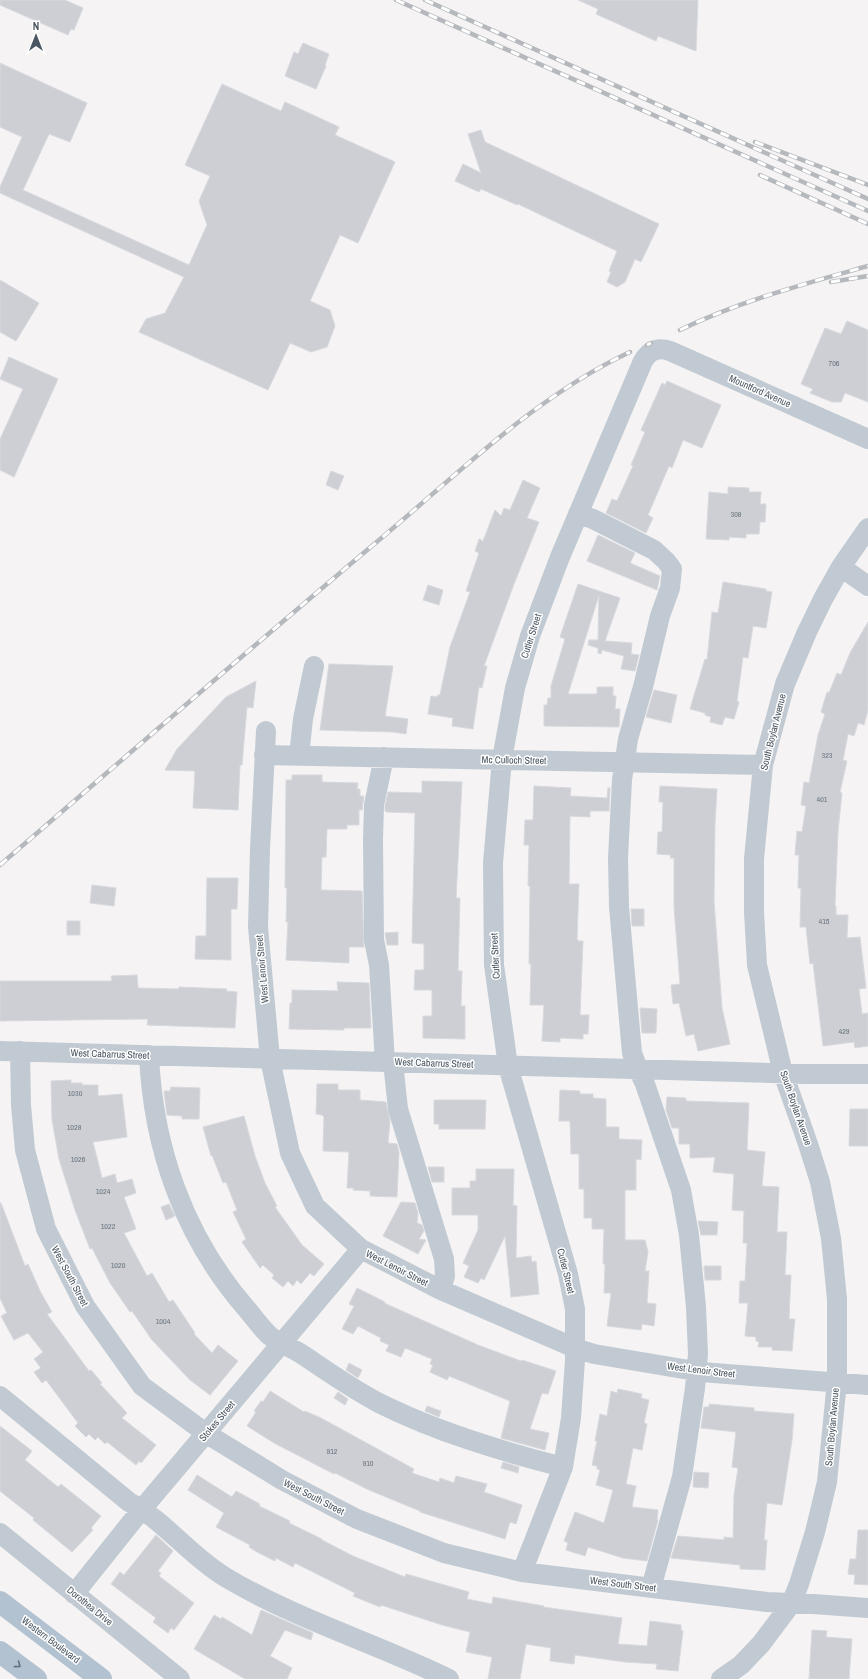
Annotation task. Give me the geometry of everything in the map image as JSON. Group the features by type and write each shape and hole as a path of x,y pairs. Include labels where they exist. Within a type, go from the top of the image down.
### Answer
{"main road":[{"name":"Western Boulevard","path":"0,1602 101,1679"},
{"path":"0,1652 36,1679"}],"street":[{"name":"Mountford Avenue","path":"652,351 663,349 868,439"},
{"name":"Cutler Street","path":"522,1572 563,1467 571,1418 575,1348 574,1309 568,1274 508,1066 494,965 493,863 502,759 515,688 530,636 578,514 643,361 652,351"},
{"path":"578,514 594,519 654,550 672,569 670,588 660,616 643,687 628,739 622,780 618,858 619,907 632,1053 646,1084 681,1190 689,1235 696,1307 696,1371 682,1477 651,1588"},
{"name":"South Boylan Avenue","path":"721,1679 741,1665 761,1644 791,1604 799,1584 815,1532 827,1482 837,1382 837,1299 831,1238 827,1212 808,1144 783,1073 757,965 754,920 754,859 763,765 785,684 823,599 841,567 868,528"},
{"path":"841,567 868,586"},
{"path":"299,756 303,719 314,666"},
{"name":"West Lenoir Street","path":"266,730 258,927 270,1059 290,1153 315,1206 361,1249 441,1290 575,1348 594,1354 696,1371 868,1385"},
{"name":"Mc Culloch Street","path":"264,755 763,765"},
{"path":"384,757 374,804 374,940 379,965 389,1062 400,1115 444,1259 445,1276 441,1290"},
{"name":"West Cabarrus Street","path":"0,1051 508,1066 868,1074"},
{"name":"West South Street","path":"20,1051 21,1105 25,1150 46,1228 85,1306 142,1386 207,1434 282,1480 357,1519 444,1553 522,1572 767,1602 868,1608"},
{"path":"149,1055 152,1097 162,1148 179,1199 194,1233 226,1285 270,1336 378,1402 421,1422 506,1452 563,1467"},
{"name":"Stokes Street","path":"74,1594 142,1509 207,1434 281,1343 361,1249"},
{"path":"0,1396 129,1502 142,1509 206,1565 224,1577 264,1598 449,1679"},
{"name":"Dorothea Drive","path":"0,1532 74,1594 180,1679"}],"building":[{"path":"0,0 65,0 83,8 74,30 71,29 68,35 0,5"},
{"path":"578,0 698,0 696,51 658,36 656,41 596,14 598,9"},
{"path":"303,43 329,54 325,65 326,66 316,89 285,76 294,52 298,54"},
{"path":"0,63 87,103 70,142 49,134 23,190 189,265 207,225 199,201 210,176 185,165 222,84 281,111 285,102 339,127 335,135 395,162 358,243 340,235 310,301 330,310 335,326 327,347 311,352 290,343 268,390 139,332 146,319 165,313 184,277 0,193 0,187 22,137 0,127"},
{"path":"481,130 485,142 659,224 641,262 635,259 625,282 617,287 607,282 611,272 609,271 617,251 518,204 517,205 481,189 479,192 455,181 463,164 481,173 468,134"},
{"path":"0,280 39,303 16,341 0,332"},
{"path":"847,321 868,330 868,402 845,393 841,402 832,402 810,393 813,389 801,384 825,328 841,334"},
{"path":"9,357 58,379 14,477 0,470 0,439 23,389 0,379"},
{"path":"667,381 721,405 702,448 683,440 672,468 669,466 648,515 653,518 646,533 606,513 612,499 617,501 633,466 631,465 645,432 641,430 662,383 665,385"},
{"path":"331,471 344,476 338,490 326,485"},
{"path":"523,480 540,488 527,518 539,522 514,584 484,666 487,666 482,688 479,687 473,729 452,726 453,718 428,714 431,696 437,697 440,695 450,647 470,592 466,591 479,553 475,551 479,539 483,541 495,510 501,516 504,508 510,510"},
{"path":"728,487 749,488 749,492 761,492 760,504 766,504 765,522 760,522 759,534 746,534 746,538 729,537 729,540 706,539 709,492 728,494"},
{"path":"598,535 635,553 630,563 660,576 657,590 587,561"},
{"path":"723,582 766,589 766,591 772,592 766,628 753,626 748,658 743,657 737,701 739,702 734,719 725,717 722,725 710,722 711,717 705,715 705,713 690,709 705,659 707,660 712,612 718,613"},
{"path":"578,584 620,598 605,641 632,643 631,654 639,655 635,671 621,669 624,656 602,650 601,654 598,653 598,648 588,645 589,640 598,640 599,595 568,694 597,694 597,687 613,687 613,696 616,696 615,709 620,709 619,727 544,726 544,705 547,705 548,698 551,698 551,686 565,639 560,637"},
{"path":"428,585 443,590 439,605 423,600"},
{"path":"868,622 868,710 864,725 858,723 854,736 848,734 843,760 847,761 840,792 842,793 838,831 835,906 836,915 848,915 847,938 860,937 866,988 859,989 862,1014 868,1013 868,1046 855,1048 854,1042 823,1046 813,963 810,964 806,927 800,927 801,888 798,888 799,855 795,855 797,831 802,832 806,806 801,805 804,782 809,783 818,735 825,714 821,712 827,692 829,693 837,673 841,675 850,653"},
{"path":"329,664 393,666 385,716 408,719 406,734 393,732 320,730"},
{"path":"256,681 253,708 247,707 242,765 240,765 238,810 193,808 195,771 165,770 177,749 226,697"},
{"path":"654,690 677,695 671,723 646,717"},
{"path":"292,775 322,775 322,782 358,783 357,789 360,789 360,796 364,796 362,810 359,810 359,825 347,825 347,829 327,829 326,857 322,857 321,890 362,891 364,947 349,947 349,963 286,960 288,922 286,922 287,888 285,888 286,780 292,780"},
{"path":"422,781 462,782 456,898 460,898 458,971 462,971 461,1006 465,1006 465,1039 423,1038 423,1016 432,1016 432,990 414,990 415,970 424,970 424,944 412,943 415,813 387,812 385,811 385,806 388,792 422,793"},
{"path":"534,786 571,788 570,796 607,798 608,788 610,788 609,811 590,811 590,817 570,816 569,884 579,884 577,939 578,941 583,941 580,1015 589,1015 588,1034 583,1034 583,1039 560,1038 560,1042 542,1041 544,1005 530,1005 530,886 528,886 529,845 524,845 525,820 533,820"},
{"path":"660,786 717,789 714,901 722,1008 730,1044 698,1051 694,1034 686,1036 679,1003 673,1004 671,985 680,984 674,907 674,858 670,858 671,855 657,854 658,832 662,832 663,802 659,802"},
{"path":"207,878 238,878 237,909 231,909 231,960 195,959 196,936 206,936"},
{"path":"92,885 116,888 114,906 90,903"},
{"path":"631,909 644,909 644,926 632,926"},
{"path":"67,921 80,921 80,935 67,935"},
{"path":"398,932 398,945 387,945 385,933"},
{"path":"137,975 138,988 179,989 179,987 227,989 226,991 237,992 235,1028 147,1025 148,1019 0,1021 0,981 112,981 111,976"},
{"path":"337,982 369,983 371,1028 344,1028 344,1030 289,1029 292,990 338,991"},
{"path":"640,1008 657,1009 656,1033 642,1033"},
{"path":"71,1080 71,1083 98,1085 98,1096 122,1094 127,1137 93,1142 102,1178 115,1174 117,1183 132,1179 136,1193 124,1197 136,1229 124,1233 147,1276 152,1273 169,1302 173,1300 195,1333 194,1334 212,1353 218,1345 238,1361 210,1395 190,1380 152,1340 110,1283 92,1248 90,1249 75,1210 59,1159 52,1120 51,1081"},
{"path":"317,1084 338,1084 338,1090 360,1090 360,1100 386,1102 390,1121 388,1143 397,1144 399,1152 397,1197 370,1196 370,1191 353,1190 354,1188 347,1188 349,1152 323,1151 324,1117 316,1114"},
{"path":"171,1087 200,1088 199,1119 182,1119 182,1116 167,1115 164,1091 170,1091"},
{"path":"560,1090 580,1091 580,1094 593,1094 593,1098 606,1099 606,1127 619,1127 619,1139 642,1140 641,1160 636,1159 636,1190 625,1190 625,1240 645,1240 648,1252 645,1271 649,1271 647,1303 656,1304 654,1326 642,1324 641,1330 607,1326 611,1293 604,1293 604,1229 592,1229 592,1218 584,1218 584,1189 579,1189 579,1154 571,1154 570,1121 559,1121"},
{"path":"667,1097 686,1098 686,1101 749,1103 747,1150 765,1152 762,1186 779,1187 777,1232 787,1232 785,1275 791,1275 789,1319 795,1319 792,1351 772,1350 772,1347 758,1347 759,1342 756,1341 756,1337 745,1336 748,1303 739,1303 740,1281 745,1281 747,1243 743,1243 744,1211 732,1210 734,1174 713,1172 715,1157 690,1158 690,1144 679,1144 679,1128 672,1128 666,1110"},
{"path":"434,1100 486,1100 485,1129 439,1129 439,1124 434,1124"},
{"path":"850,1109 868,1109 868,1146 849,1146"},
{"path":"244,1116 255,1156 265,1183 277,1206 275,1207 302,1245 324,1264 314,1276 310,1273 301,1284 297,1280 293,1286 288,1281 283,1287 272,1278 274,1275 263,1265 260,1268 242,1242 246,1239 233,1212 237,1210 226,1182 223,1183 212,1155 211,1156 203,1127"},
{"path":"428,1167 444,1167 444,1182 432,1182"},
{"path":"476,1169 514,1169 513,1205 517,1206 516,1258 531,1256 532,1262 536,1261 539,1294 511,1297 505,1236 484,1280 481,1278 478,1283 464,1277 469,1266 463,1263 478,1230 478,1215 452,1215 452,1188 470,1188 470,1181 476,1181"},
{"path":"401,1202 415,1203 418,1213 417,1223 422,1225 424,1231 419,1239 426,1240 418,1254 383,1236"},
{"path":"0,1203 25,1266 28,1264 41,1293 52,1312 47,1314 89,1371 91,1370 102,1383 100,1384 127,1413 122,1418 156,1445 141,1463 139,1461 136,1465 107,1442 105,1444 98,1437 95,1440 89,1434 86,1437 75,1426 78,1423 46,1380 42,1383 34,1372 41,1368 34,1359 43,1352 28,1333 14,1340 1,1316 7,1313 0,1298"},
{"path":"169,1204 175,1216 166,1220 161,1207"},
{"path":"698,1221 718,1222 717,1235 701,1235"},
{"path":"704,1266 721,1266 721,1280 705,1280"},
{"path":"357,1288 385,1302 384,1303 478,1345 521,1361 522,1360 556,1371 548,1394 542,1393 530,1429 549,1433 545,1450 501,1438 510,1401 449,1376 447,1380 430,1372 433,1365 430,1364 432,1359 405,1348 401,1357 386,1351 389,1345 380,1341 381,1338 358,1326 353,1334 342,1329 354,1306 349,1304"},
{"path":"349,1363 362,1370 358,1378 346,1370"},
{"path":"618,1389 642,1394 641,1398 649,1400 644,1423 647,1424 642,1450 633,1448 626,1484 636,1486 632,1507 658,1510 658,1520 647,1561 623,1558 588,1547 585,1556 566,1550 568,1543 564,1541 575,1512 604,1523 613,1490 596,1485 600,1470 597,1469 597,1466 592,1465 597,1441 595,1441 600,1414 607,1416 611,1391 617,1393"},
{"path":"270,1391 304,1412 305,1411 321,1418 414,1469 412,1473 439,1482 440,1478 454,1483 456,1476 487,1484 484,1492 522,1505 516,1524 510,1522 505,1539 420,1512 369,1490 335,1473 334,1474 274,1443 247,1426 256,1412 254,1411 261,1401 263,1402"},
{"path":"338,1392 348,1399 345,1405 334,1398"},
{"path":"709,1404 754,1408 754,1411 794,1414 792,1440 782,1505 767,1503 764,1540 767,1540 765,1570 740,1569 740,1565 671,1558 678,1536 724,1540 724,1537 733,1538 734,1495 738,1468 732,1467 736,1432 701,1428 704,1407 709,1407"},
{"path":"427,1406 441,1411 439,1417 425,1411"},
{"path":"0,1426 32,1451 25,1460 58,1487 61,1484 101,1516 91,1528 93,1530 72,1552 33,1520 34,1518 0,1491"},
{"path":"503,1462 519,1467 518,1473 501,1468"},
{"path":"694,1472 709,1473 708,1488 693,1487"},
{"path":"197,1475 232,1497 236,1491 260,1504 259,1506 290,1521 289,1523 353,1556 405,1577 406,1574 469,1592 467,1599 492,1604 493,1597 544,1606 543,1607 622,1618 618,1644 647,1646 650,1621 681,1625 681,1630 683,1631 678,1671 656,1669 657,1664 625,1662 575,1655 574,1664 550,1661 551,1648 526,1644 520,1679 488,1679 492,1657 466,1652 470,1632 442,1625 381,1605 380,1607 353,1596 355,1593 295,1563 293,1567 276,1558 275,1561 257,1552 249,1547 250,1545 216,1527 224,1513 188,1490"},
{"path":"858,1530 868,1530 868,1585 854,1584 855,1575 848,1574 850,1559 856,1559"},
{"path":"156,1535 173,1551 158,1571 161,1573 159,1576 194,1603 174,1630 171,1628 168,1633 153,1622 156,1618 111,1584 120,1572 124,1575"},
{"path":"261,1610 313,1633 311,1640 285,1630 270,1656 292,1668 287,1679 245,1679 194,1649 214,1615 221,1619 222,1617 252,1635"},
{"path":"812,1630 827,1631 826,1637 852,1639 849,1679 809,1679"}],"railway":[{"path":"396,0 868,211"},
{"path":"425,0 868,199"},
{"path":"755,142 868,185"},
{"path":"760,175 868,224"},
{"path":"680,330 726,310 749,302 868,266"},
{"path":"831,282 868,276"},
{"path":"647,345 651,343"},
{"path":"0,865 502,435 564,390 596,370 630,352"}]}
